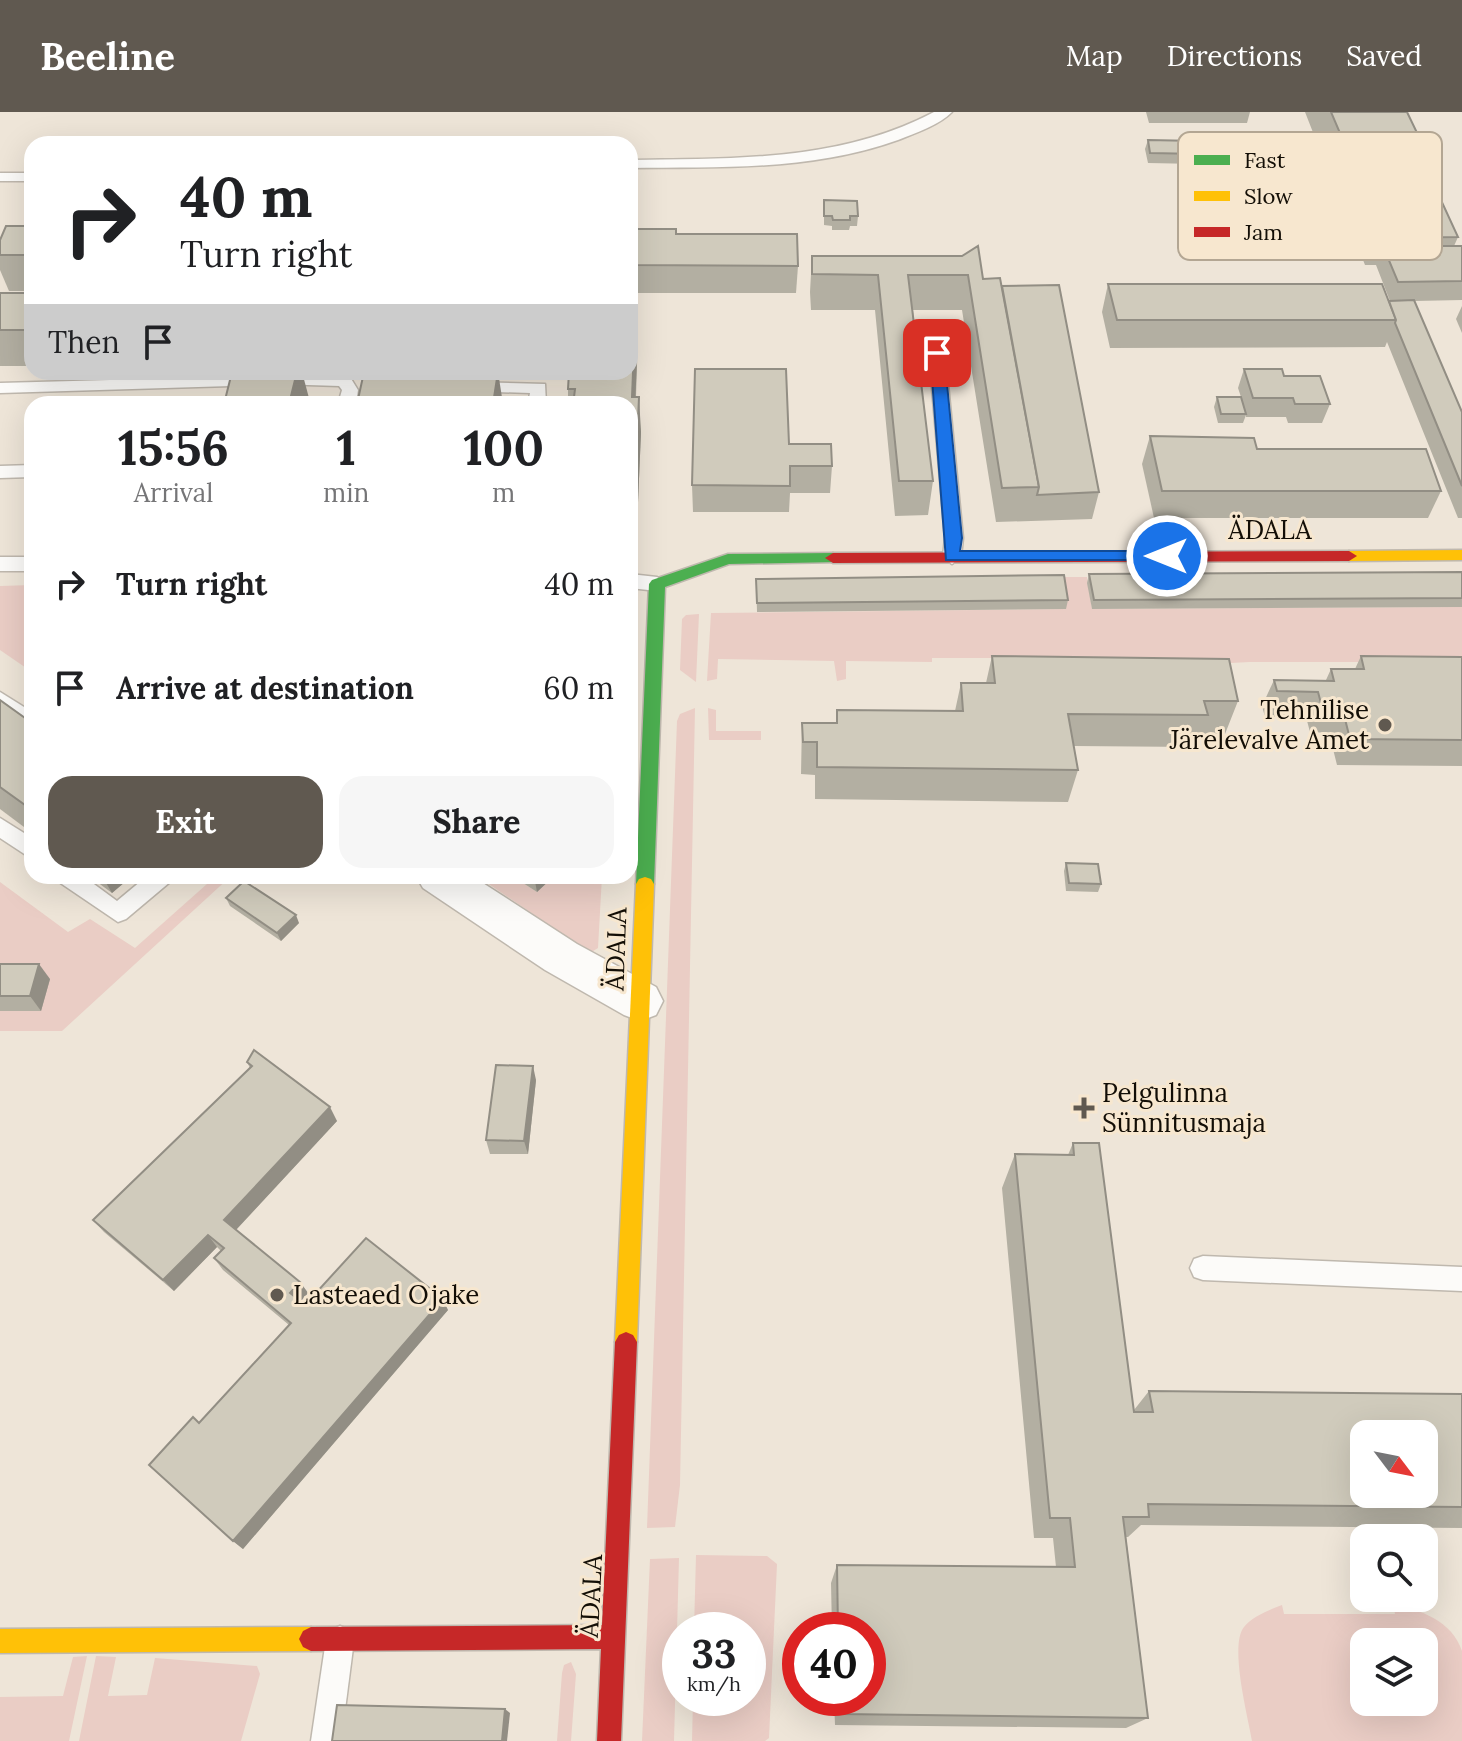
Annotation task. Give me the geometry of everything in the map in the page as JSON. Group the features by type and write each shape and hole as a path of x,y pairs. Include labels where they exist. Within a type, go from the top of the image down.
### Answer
{"street":[{"name":"ÄDALA","path":"609,1741 657,584 728,559 1462,555"},
{"path":"450,884 561,957 640,1001"},
{"path":"0,1641 615,1637"}],"lane":[{"path":"638,164 802,160 915,131 945,112"},
{"path":"0,177 24,177"},
{"path":"937,353 954,538 952,557"},
{"path":"0,388 212,392 275,381 344,381 350,390 349,396"},
{"path":"449,387 540,388"},
{"path":"0,472 24,471"},
{"path":"1198,556 1202,582"},
{"path":"0,564 24,564"},
{"path":"638,582 657,584"},
{"path":"0,700 24,717"},
{"path":"0,826 24,844"},
{"path":"78,884 118,913 152,884"},
{"path":"1203,1268 1462,1279"},
{"path":"326,1741 340,1639"}],"shaded area":[{"path":"1058,577 1087,577 1092,609 1462,607 1462,662 1250,662 1035,673 1033,658 932,658 932,662 846,661 846,679 837,681 834,661 718,659 717,679 707,681 711,613 1065,609"},
{"path":"24,585 24,666 0,650 0,586"},
{"path":"699,614 696,682 680,670 682,619 686,615"},
{"path":"695,708 680,1485 675,1527 647,1528 677,721 680,714"},
{"path":"708,708 716,710 716,731 761,731 761,740 709,740"},
{"path":"0,882 68,932 90,919 135,948 207,884 222,884 62,1031 0,1031"},
{"path":"489,884 524,884 537,892 546,884 602,884 598,948 590,953"},
{"path":"696,1555 767,1556 777,1564 769,1738 765,1741 692,1741 693,1716 766,1716 766,1612 694,1612"},
{"path":"679,1558 678,1612 662,1612 662,1716 675,1716 674,1741 642,1741 650,1559"},
{"path":"1282,1605 1284,1614 1419,1612 1434,1618 1451,1632 1462,1651 1462,1741 1252,1741 1239,1665 1240,1636 1248,1623 1262,1614"},
{"path":"87,1656 69,1741 0,1741 0,1697 63,1696 73,1657"},
{"path":"96,1656 116,1657 108,1696 147,1695 155,1658 257,1666 260,1674 241,1741 79,1741"},
{"path":"571,1662 576,1674 571,1741 557,1741 562,1673 564,1665"}],"building":[{"path":"1331,112 1407,112 1417,132 1340,132"},
{"path":"1148,140 1178,141 1178,154 1150,153"},
{"path":"824,200 857,201 858,216 850,216 850,220 833,220 832,216 824,216"},
{"path":"1442,202 1458,237 1442,237"},
{"path":"6,226 24,226 24,255 0,255 0,240"},
{"path":"638,229 676,229 676,234 797,234 798,266 638,265"},
{"path":"978,246 983,279 1000,278 1039,487 1002,488 968,275 908,275 933,481 899,481 878,275 812,274 812,256 962,256"},
{"path":"1442,246 1462,246 1462,281 1398,282 1389,260 1442,260"},
{"path":"1108,284 1382,284 1396,320 1117,320"},
{"path":"1059,285 1099,492 1037,495 1039,487 1002,286"},
{"path":"0,293 24,293 24,330 0,330"},
{"path":"1414,300 1462,412 1462,486 1395,323 1389,301"},
{"path":"695,369 786,369 789,444 831,444 832,466 790,466 790,486 692,485"},
{"path":"1244,369 1282,369 1284,376 1320,376 1330,404 1295,404 1293,398 1253,398"},
{"path":"230,380 295,380 291,396 226,396"},
{"path":"362,380 497,380 494,396 359,396"},
{"path":"569,380 633,380 632,396 574,396 575,389 568,389"},
{"path":"1217,397 1241,397 1246,414 1221,414"},
{"path":"1150,436 1254,438 1257,449 1426,449 1441,491 1162,491"},
{"path":"1462,572 1462,598 1094,600 1089,574"},
{"path":"1064,575 1068,600 757,603 756,579"},
{"path":"992,656 1229,659 1238,701 1204,701 1208,715 1068,714 1078,770 817,767 817,742 803,742 802,723 837,723 837,710 963,711 961,683 995,683"},
{"path":"1361,656 1462,657 1462,740 1350,739 1342,707 1322,707 1318,692 1277,691 1274,680 1334,681 1331,669 1364,669"},
{"path":"0,700 24,717 24,804 0,787"},
{"path":"1066,863 1098,864 1101,884 1069,883"},
{"path":"241,884 249,884 296,915 277,933 226,898"},
{"path":"0,964 39,964 30,996 0,996"},
{"path":"254,1050 330,1107 224,1220 300,1282 290,1293 305,1305 366,1238 443,1299 233,1541 149,1465 193,1417 199,1423 291,1323 214,1258 224,1248 208,1235 163,1280 93,1220 252,1066 247,1062"},
{"path":"496,1065 533,1066 524,1141 486,1140"},
{"name":"Pelgulinna Sünnitusmaja","path":"1073,1143 1099,1143 1134,1412 1153,1412 1149,1391 1462,1394 1462,1507 1438,1507 1438,1420 1350,1420 1350,1506 1148,1504 1149,1517 1123,1517 1148,1718 886,1715 886,1612 838,1612 837,1565 1075,1567 1070,1518 1050,1518 1015,1154 1074,1155"},
{"path":"337,1705 505,1709 502,1741 332,1741"}],"traffic: fast":[{"path":"645,884 657,584 728,559 833,558"}],"traffic: slow":[{"path":"1349,556 1462,555"},
{"path":"626,1342 645,884"},
{"path":"0,1641 311,1639"}],"traffic: jam":[{"path":"833,558 1349,556"},
{"path":"609,1741 626,1342"},
{"path":"311,1639 615,1637"}],"place":[{"name":"Tehnilise Järelevalve Amet","path":"1385,725"},
{"name":"Pelgulinna Sünnitusmaja","path":"1084,1108"},
{"name":"Lasteaed Ojake","path":"277,1295"}],"route":[{"path":"937,353 954,538 952,557 1167,556"}]}
